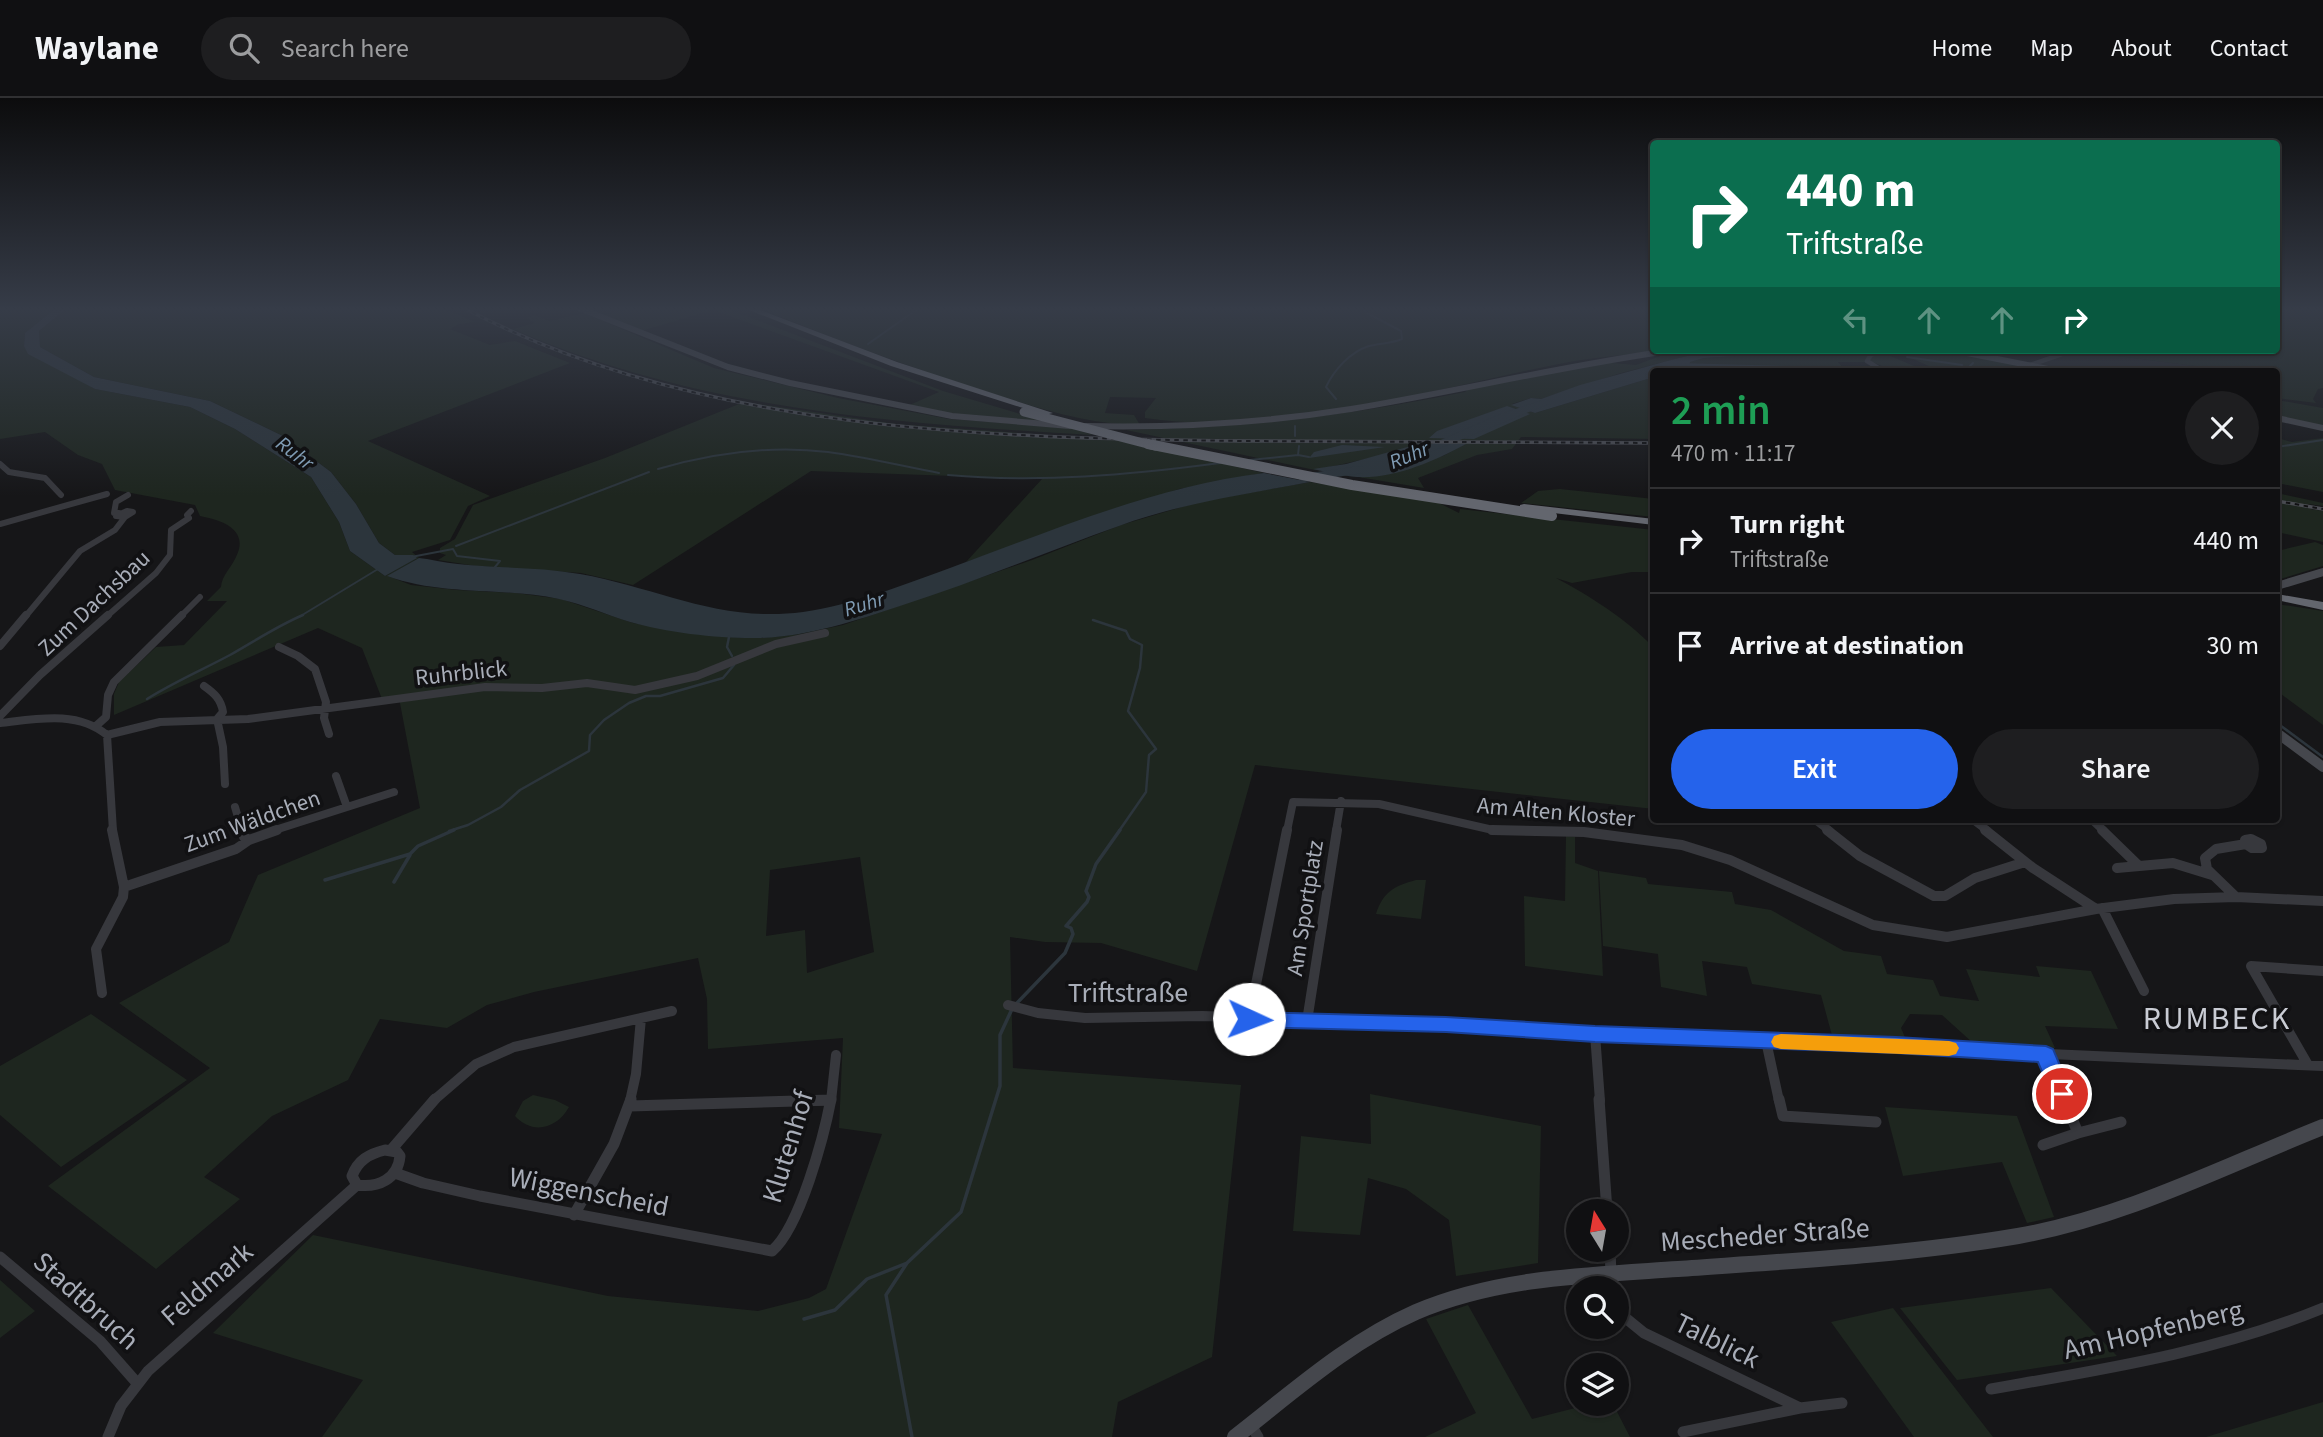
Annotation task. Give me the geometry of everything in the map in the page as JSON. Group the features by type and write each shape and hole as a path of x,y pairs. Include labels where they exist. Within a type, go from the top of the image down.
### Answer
{"highway":[{"path":"899,370 1024,412 1134,441 1271,471 1400,494 1650,525"},
{"path":"912,370 1048,414 1167,444 1300,472 1553,513"},
{"path":"2280,590 2323,599"},
{"path":"2280,598 2323,606"}],"main road":[{"path":"742,370 843,395 952,416 1089,426 1198,425 1299,416 1382,404 1546,370"},
{"path":"2280,419 2323,428"},
{"path":"2280,588 2323,572"},
{"path":"2280,735 2323,767"},
{"name":"Mescheder Straße","path":"1629,1277 1958,1245 2067,1226 2168,1194 2323,1127"},
{"name":"Mescheder Straße","path":"1235,1437 1255,1431 1371,1336 1419,1311 1496,1287 1566,1282"}],"street":[{"path":"0,464 9,472 45,478 61,495"},
{"path":"0,527 107,494"},
{"path":"0,646 80,551 116,530 122,515 114,513 116,502 128,495"},
{"name":"Zum Dachsbau","path":"0,716 40,676 156,573 170,555 171,530 189,519 187,515 191,511"},
{"path":"97,725 106,717 108,695 114,682 200,597"},
{"name":"Ruhrblick","path":"107,735 160,722 325,710 498,686 542,688 602,683 635,690 697,676 776,644 825,633"},
{"path":"279,647 298,656 315,670 326,702 324,718 328,734"},
{"path":"204,686 216,694 222,703 223,712 217,719 223,747 225,784"},
{"path":"0,723 58,719 97,725 107,735 112,828 124,887 123,897 96,949 102,993"},
{"path":"336,776 347,807"},
{"name":"Zum Wäldchen","path":"124,887 236,849 248,840 394,792"},
{"name":"Am Alten Kloster","path":"1249,1019 1293,802 1341,801 1387,806 1493,830 1584,832 1696,848 1782,882 1868,923 1896,931 1958,937 2099,909 2174,899 2236,897 2323,901"},
{"name":"Am Sportplatz","path":"1307,1021 1341,801"},
{"path":"235,807 244,836 248,840"},
{"path":"1819,823 1860,856 1934,896 1945,895 1982,875 2025,862"},
{"path":"1977,823 2025,862 2099,909 2144,991"},
{"path":"2095,823 2139,866"},
{"path":"2236,897 2205,865 2207,854 2225,847 2246,844"},
{"path":"2116,868 2174,863 2212,875"},
{"path":"2308,1065 2251,966 2323,971"},
{"name":"Triftstraße","path":"1008,1005 1038,1013 1085,1018 1181,1016 1446,1024 1595,1034 2323,1066"},
{"name":"Feldmark","path":"357,1185 352,1176 358,1164 377,1151 391,1150 443,1088 475,1064 514,1047 672,1011"},
{"path":"574,1215 606,1164 630,1107 640,1060 641,1018"},
{"path":"1595,1034 1606,1199"},
{"path":"1766,1041 1783,1116 1876,1122"},
{"path":"2046,1054 2078,1133"},
{"name":"Klutenhof","path":"776,1250 796,1212 812,1170 831,1100 836,1055"},
{"path":"630,1107 831,1100"},
{"path":"2043,1145 2120,1122"},
{"path":"391,1150 400,1156 401,1161 395,1173"},
{"name":"Feldmark","path":"108,1437 121,1406 137,1383 173,1346 357,1185 372,1186 395,1173"},
{"name":"Wiggenscheid","path":"395,1173 432,1185 574,1215 768,1252 776,1250"},
{"name":"Stadtbruch","path":"0,1258 100,1341 137,1383"},
{"name":"Am Hopfenberg","path":"1991,1389 2132,1364 2216,1344 2283,1325 2323,1308"},
{"name":"Talblick","path":"1629,1321 1644,1333 1800,1408"},
{"path":"1683,1432 1800,1408 1843,1403"}],"shaded area":[{"path":"0,370 64,370 95,389 190,407 235,429 311,477 339,522 350,551 385,576 416,558 395,555 379,543 356,504 331,472 283,436 210,401 94,377 82,370 551,370 368,441 490,496 468,506 450,540 412,552 419,558 388,576 411,585 561,599 633,623 729,637 761,638 800,634 843,625 1032,560 1121,525 1202,501 1310,482 1439,503 1459,513 1460,509 1650,530 1650,572 1632,572 1572,583 1556,578 1608,609 1650,644 1650,809 1255,765 1197,971 1101,943 1045,942 1010,937 1013,1068 1241,1085 1212,1357 1118,1402 1112,1437 322,1437 363,1380 213,1333 313,1235 608,1296 758,1311 809,1298 826,1289 882,1134 839,1128 843,1038 708,1049 707,999 698,958 534,992 487,1005 447,1028 380,1019 348,1080 272,1116 204,1177 240,1199 156,1269 48,1186 210,1068 119,1003 229,942 258,875 420,808 399,698 382,699 362,648 318,628 114,715 114,694 119,682 156,647 184,645 227,601 207,601 221,587 236,557 239,539 224,523 200,516 195,505 115,490 102,464 78,455 45,432 0,439","holes":["860,857 874,952 807,973 805,930 766,936 770,870"]},
{"path":"629,370 724,370 838,398 949,419 1072,428 1093,435 872,418 725,395"},
{"path":"880,370 889,370 943,391 1054,424 970,417 905,407 939,392"},
{"path":"922,370 1528,370 1352,408 1246,422 1145,418 1145,412 1156,398 1110,397 1105,413 1134,415 1140,425 1066,415"},
{"path":"1555,370 1631,370 1541,399 1531,398 1512,404 1535,413 1650,378 1650,439 1521,437 1512,449 1477,455 1418,478 1424,488 1316,470 1310,469 1126,430 1254,423 1339,414 1465,392 1470,387","holes":["1418,444 1465,444 1443,456 1316,470"]},
{"path":"2280,370 2323,370 2323,388 2318,389 2313,399 2316,403 2280,398"},
{"path":"2280,401 2323,408 2323,426 2280,417"},
{"path":"744,402 896,424 1117,440 1264,473 1179,489 966,562 1042,479 811,471 633,585 581,573 476,566 438,560 446,555 440,553 440,548 455,539 473,505 605,458"},
{"path":"2323,438 2323,492 2280,484 2280,439 2292,442"},
{"path":"1560,489 1650,499 1650,517 1521,503 1538,491"},
{"path":"2280,494 2323,503 2323,506 2308,504 2311,509 2323,511 2323,542 2280,533"},
{"path":"2315,542 2323,545 2323,566 2280,579 2280,550"},
{"path":"2280,604 2323,611 2323,725 2280,693"},
{"path":"1566,836 1575,837 1575,863 1598,871 1603,976 1525,966 1524,896 1565,901"},
{"path":"1599,871 1646,878 1648,884 1732,892 1735,904 1771,910 1844,951 1881,956 1887,974 1933,980 1940,996 1979,1001 1966,969 2040,977 2036,966 2091,971 2118,1029 2045,1026 2055,1048 1973,1043 1942,1015 1910,1014 1901,1028 1907,1042 1833,1039 1821,995 1752,984 1747,967 1702,961 1707,996 1661,987 1658,954 1603,946"},
{"path":"1416,880 1426,880 1421,919 1376,914 1382,900 1390,891"},
{"path":"91,1014 187,1080 61,1167 0,1115 0,1066"},
{"path":"1370,1094 1541,1126 1538,1263 1456,1276 1449,1220 1406,1189 1368,1178 1360,1235 1293,1231 1301,1136 1371,1144"},
{"path":"533,1095 555,1100 569,1107 551,1125 529,1126 515,1116 523,1101"},
{"path":"1885,1107 2017,1116 2054,1217 2027,1223 2002,1162 1903,1176"},
{"path":"0,1280 35,1311 0,1338"},
{"path":"2051,1288 2117,1356 1957,1380 1900,1308"},
{"path":"1468,1305 1532,1419 1566,1410 1566,1416 1619,1416 1630,1437 1425,1437 1476,1413 1426,1319"},
{"path":"1893,1308 1993,1437 1914,1437 1831,1322"},
{"path":"2323,1402 2323,1437 2206,1437"}],"water":[{"path":"60,370 82,370 94,377 210,401 283,436 331,472 356,504 379,543 395,555 413,555 417,558 385,576 350,551 339,522 311,477 235,429 190,407 95,389"},
{"path":"1634,370 1650,370 1650,378 1535,413 1511,405 1531,398 1541,399"},
{"path":"1507,406 1530,414 1474,439 1429,438 1437,431"},
{"path":"1418,444 1466,444 1428,462 1385,475 1357,477 1313,469 1346,464"},
{"path":"1342,445 1385,447 1309,458 1314,452"},
{"path":"1264,473 1310,482 1214,500 1142,518 883,612 832,627 779,637 729,637 678,632 630,622 559,599 451,589 387,576 419,558 465,565 580,574 716,609 744,613 803,612 878,594 1144,499 1224,479"}],"waterway":[{"path":"1336,370 1326,387 1336,399"},
{"name":"Ruhr","path":"1419,452 1545,402"},
{"path":"1295,426 1295,436"},
{"path":"2280,447 2323,440"},
{"path":"1298,455 1299,446"},
{"path":"658,469 721,455 785,449 842,454 939,473"},
{"path":"1250,460 1298,455"},
{"path":"1298,455 1309,457"},
{"path":"948,475 1084,477 1220,463"},
{"name":"Ruhr","path":"1303,478 1359,470"},
{"path":"456,546 649,472"},
{"path":"411,557 453,549 457,556 500,561 495,567"},
{"path":"299,617 378,569"},
{"path":"299,617 303,615"},
{"path":"147,699 299,617"},
{"path":"1093,620 1126,631 1130,639 1142,645 1140,668 1128,711 1156,749 1149,755 1146,792 1119,831"},
{"path":"729,637 727,647 732,656"},
{"path":"449,831 468,825 501,807 520,790 589,751 590,735 604,720 629,703 646,696 660,696 723,678 734,665"},
{"path":"2280,725 2323,757"},
{"path":"325,880 410,854 418,846 454,830"},
{"path":"1016,1004 1065,953 1073,934 1071,928 1066,926 1087,902 1089,897 1086,891 1096,864 1120,830"},
{"path":"394,882 410,855"},
{"path":"907,1263 961,1212 1000,1086 1000,1035 1012,1009"},
{"path":"804,1319 835,1310 867,1279 907,1263"},
{"path":"907,1263 886,1295 912,1437"}],"railway":[{"path":"618,370 649,381 746,404 846,420 947,430 1149,440 1650,443"},
{"path":"2280,502 2323,509"}],"slow traffic":[{"path":"1781,1042 1949,1048"}],"district":[{"name":"RUMBECK","path":"2217,1019"}],"route":[{"path":"1249,1019 1446,1024 1595,1034 1896,1045 2046,1054 2062,1094"}]}
